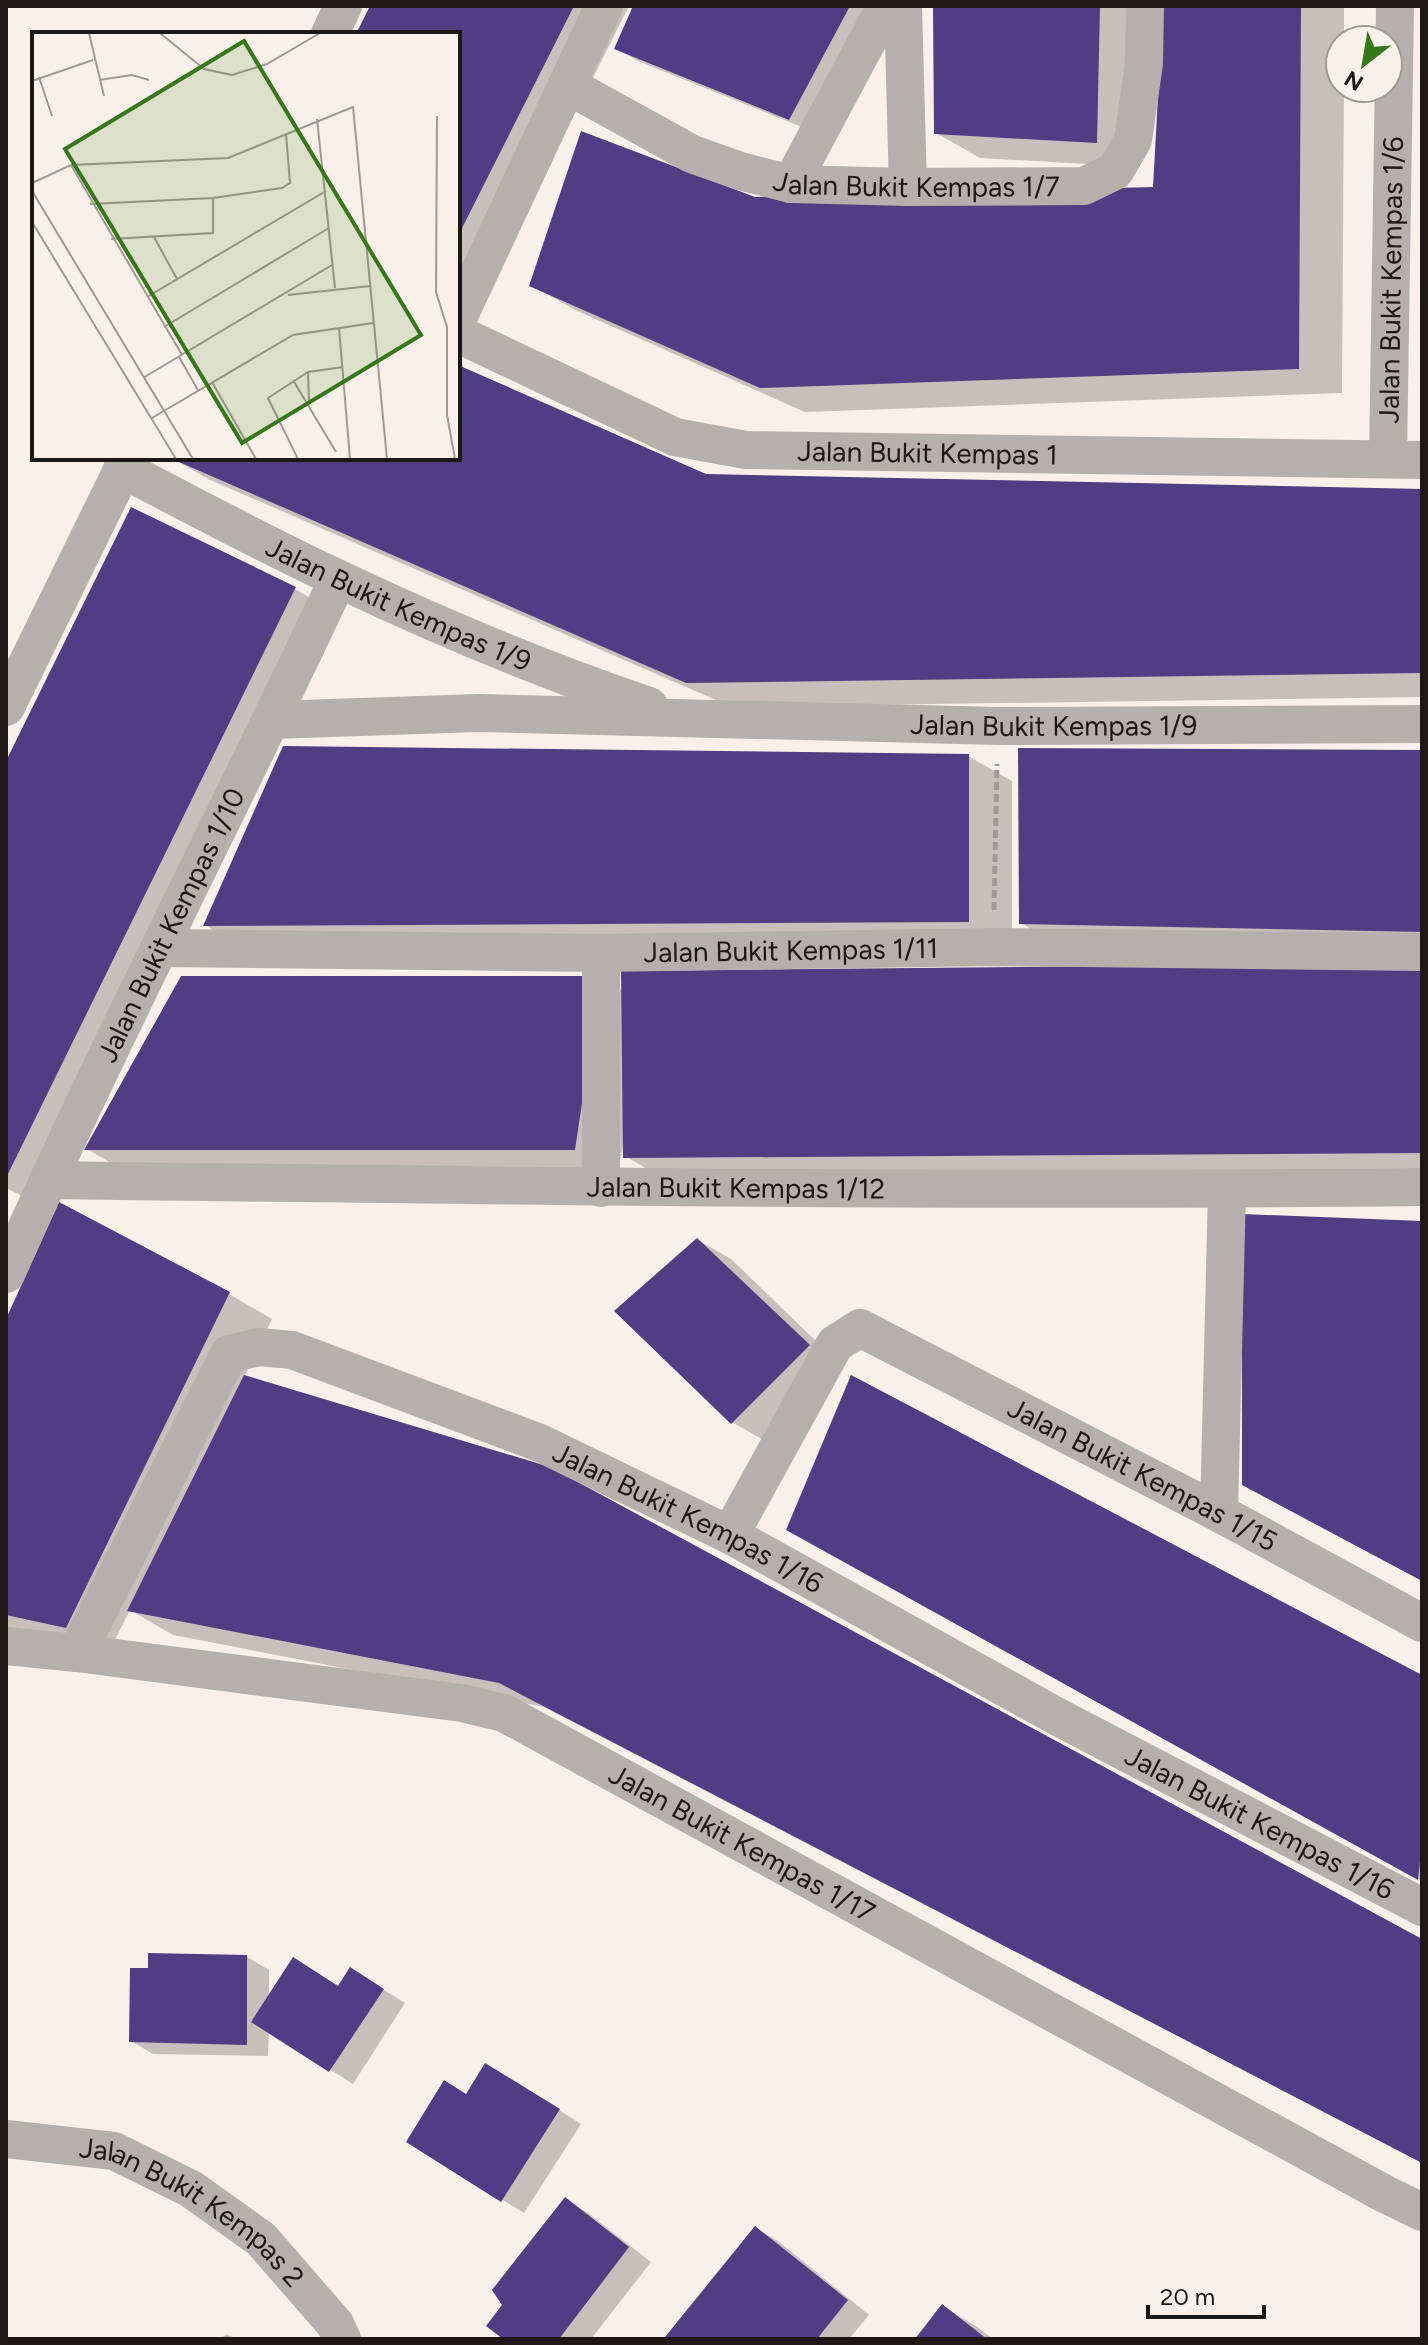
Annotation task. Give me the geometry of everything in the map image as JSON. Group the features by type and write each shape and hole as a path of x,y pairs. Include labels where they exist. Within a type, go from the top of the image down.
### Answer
{"street":[{"path":"331,32 343,6"},
{"path":"460,314 604,6"},
{"path":"791,184 886,6"},
{"path":"903,6 908,187"},
{"name":"Jalan Bukit Kempas 1/7","path":"567,85 692,154 791,184 1084,186 1115,171 1133,140 1144,63 1145,6"},
{"name":"Jalan Bukit Kempas 1/6","path":"1395,6 1405,459"},
{"name":"Jalan Bukit Kempas 1","path":"460,335 675,437 746,450 1405,459"},
{"path":"6,707 125,464"},
{"name":"Jalan Bukit Kempas 1/9","path":"125,464 338,579 568,678 685,718"},
{"name":"Jalan Bukit Kempas 1/10","path":"6,1274 48,1180 338,579"},
{"name":"Jalan Bukit Kempas 1/9","path":"272,720 479,713 998,726 1422,724"},
{"name":"Jalan Bukit Kempas 1/11","path":"161,948 601,953 994,947 1422,952"},
{"path":"601,953 601,1188"},
{"name":"Jalan Bukit Kempas 1/12","path":"48,1180 601,1188 1422,1187"},
{"path":"1219,1513 1227,1189"},
{"name":"Jalan Bukit Kempas 1/15","path":"730,1535 835,1344 860,1328 1219,1513 1422,1623"},
{"name":"Jalan Bukit Kempas 1/16","path":"77,1653 229,1354 259,1347 292,1350 540,1443 730,1535 1056,1716 1422,1907"},
{"name":"Jalan Bukit Kempas 1/17","path":"6,1646 462,1703 504,1713 1422,2212"},
{"name":"Jalan Bukit Kempas 2","path":"6,2139 114,2151 191,2189 261,2239 335,2324 342,2339"}],"path":[{"path":"994,947 998,726"}],"building":[{"path":"370,6 574,6 460,232 460,32 357,32"},
{"path":"633,6 850,6 789,120 614,49"},
{"path":"933,6 1100,6 1097,143 934,134"},
{"path":"1163,6 1301,6 1299,369 760,388 529,286 581,131 755,197 1153,187"},
{"path":"460,366 706,474 1422,489 1422,673 686,683 175,460 460,460"},
{"path":"131,507 296,587 6,1178 6,761"},
{"path":"283,746 969,754 969,922 203,926"},
{"path":"1018,748 1422,750 1422,932 1019,924"},
{"path":"1422,963 1422,1153 623,1158 621,971"},
{"path":"181,976 601,976 575,1150 84,1150"},
{"path":"59,1202 230,1292 66,1628 6,1615 6,1319"},
{"path":"1242,1214 1422,1221 1422,1581 1242,1485"},
{"path":"697,1238 810,1345 731,1424 614,1311"},
{"path":"244,1375 550,1467 1422,1939 1422,2163 499,1683 127,1611"},
{"path":"851,1375 1422,1675 1422,1844 1418,1880 786,1530"},
{"path":"148,1953 247,1955 247,2045 129,2042 130,1968 148,1968"},
{"path":"293,1957 338,1986 350,1967 384,1989 329,2072 251,2022"},
{"path":"485,2063 560,2109 501,2202 406,2142 444,2080 466,2094"},
{"path":"565,2197 629,2247 559,2339 503,2339 486,2326 502,2305 492,2290"},
{"path":"755,2226 848,2300 817,2339 665,2337"},
{"path":"942,2304 987,2339 915,2339"}]}
